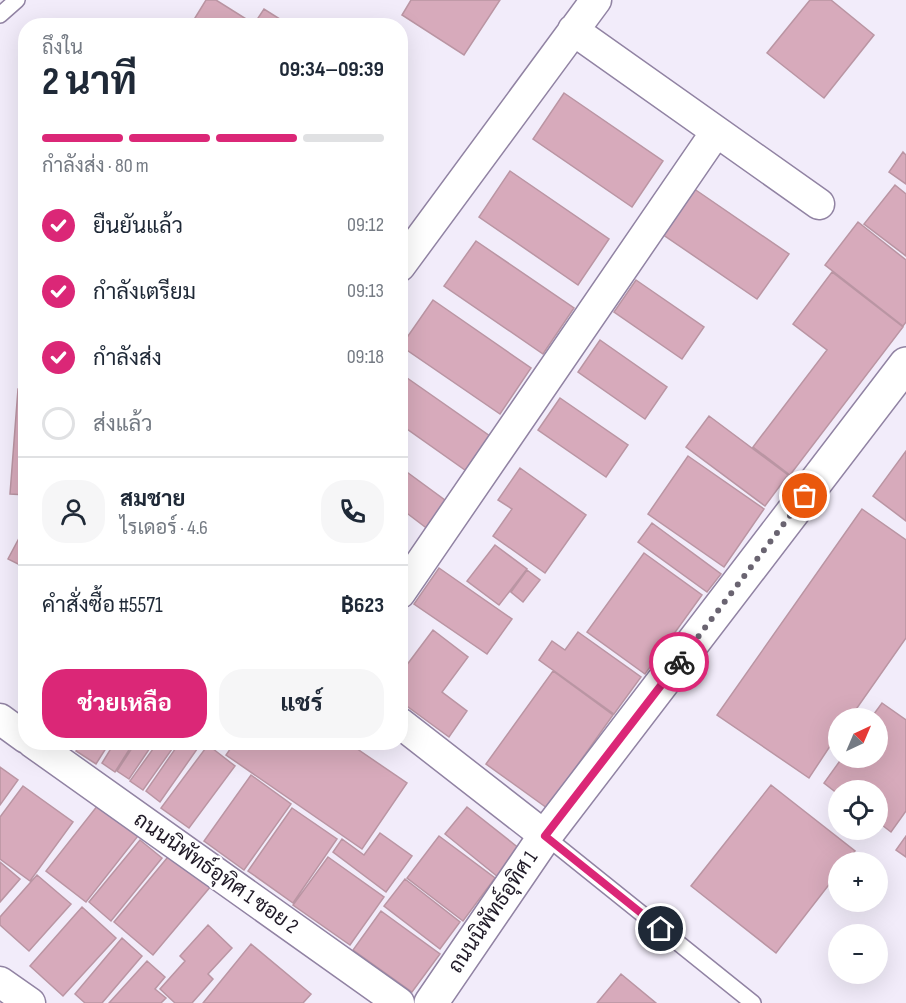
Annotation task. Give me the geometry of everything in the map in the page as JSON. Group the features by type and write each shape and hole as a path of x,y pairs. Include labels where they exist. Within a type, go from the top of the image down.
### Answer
{"street":[{"path":"408,255 596,0"},
{"path":"573,30 819,204"},
{"path":"408,581 716,132"},
{"name":"ถนนนิพัทธ์อุทิศ 1","path":"431,1003 545,836 906,364"},
{"path":"0,719 18,732"},
{"path":"408,729 545,836"},
{"name":"ถนนนิพัทธ์อุทิศ 1 ซอย 2","path":"43,750 399,1003"},
{"path":"0,982 30,1003"}],"lane":[{"path":"0,15 17,0"},
{"path":"545,836 753,1003"}],"building":[{"path":"206,0 216,0 244,18 195,18"},
{"path":"411,0 500,0 464,55 402,15"},
{"path":"810,0 831,0 874,35 824,98 767,53"},
{"path":"264,9 278,18 258,18"},
{"path":"564,93 663,161 632,207 533,139"},
{"path":"903,152 906,155 906,184 889,172"},
{"path":"510,171 609,239 578,285 479,217"},
{"path":"895,185 906,194 906,256 864,224"},
{"path":"690,186 789,254 757,299 659,232"},
{"path":"858,222 906,260 906,322 903,326 825,265"},
{"path":"476,241 574,308 543,354 444,286"},
{"path":"832,272 903,327 790,475 753,447 827,350 793,324"},
{"path":"636,280 704,327 682,359 614,312"},
{"path":"433,300 531,368 500,414 408,351 408,336"},
{"path":"600,340 667,387 645,419 578,372"},
{"path":"408,379 497,441 472,475 408,430"},
{"path":"18,389 18,494 10,494"},
{"path":"560,398 628,445 606,477 538,430"},
{"path":"709,416 788,475 765,506 686,447"},
{"path":"906,451 906,521 873,496"},
{"path":"688,456 764,509 724,567 648,514"},
{"path":"520,468 586,515 545,573 493,536 512,509 498,500"},
{"path":"408,473 453,506 433,533 408,514"},
{"path":"862,509 906,540 906,638 857,708 828,708 828,749 809,778 717,715"},
{"path":"652,523 721,574 707,592 638,542"},
{"path":"18,540 18,564 8,559"},
{"path":"495,545 527,569 499,605 467,581"},
{"path":"644,553 702,595 645,674 587,632"},
{"path":"439,568 512,619 487,654 414,604"},
{"path":"527,570 540,580 523,602 511,592"},
{"path":"433,630 468,657 442,692 467,711 449,737 408,707 408,663"},
{"path":"578,632 641,677 614,714 539,660 552,641 565,650"},
{"path":"553,671 613,715 547,808 486,764"},
{"path":"882,703 906,720 906,811 891,832 888,830 888,780 828,780 828,786 824,783 835,768 888,768 888,708 878,708"},
{"path":"77,750 105,750 96,764"},
{"path":"110,750 129,750 115,772 102,763"},
{"path":"131,750 149,750 129,779 117,771"},
{"path":"152,750 171,750 143,790 130,781"},
{"path":"174,750 196,750 160,802 146,791"},
{"path":"204,750 214,750 235,766 189,828 161,808"},
{"path":"229,750 359,750 407,783 362,849 226,755"},
{"path":"0,767 18,780 0,805"},
{"path":"251,775 291,804 244,870 204,841"},
{"path":"771,785 828,830 828,840 841,840 855,851 828,852 828,886 776,953 691,886"},
{"path":"23,786 73,822 30,881 0,859 0,817"},
{"path":"98,805 138,836 86,902 46,871"},
{"path":"467,807 520,849 498,877 445,834"},
{"path":"292,808 337,839 293,903 248,871"},
{"path":"380,833 412,856 386,892 333,852 342,839 364,855"},
{"path":"439,836 495,878 463,921 407,878"},
{"path":"906,836 906,857 896,850"},
{"path":"140,840 162,858 111,921 89,902"},
{"path":"172,852 211,886 153,955 114,922"},
{"path":"328,857 384,897 350,945 293,905"},
{"path":"0,862 20,879 0,902"},
{"path":"37,875 71,904 29,951 0,925 0,917"},
{"path":"405,879 460,922 440,949 384,906"},
{"path":"82,907 116,938 63,996 30,966"},
{"path":"381,911 440,954 412,992 353,950"},
{"path":"208,925 232,948 208,974 213,979 192,1003 175,1003 160,989 185,961 180,956"},
{"path":"122,938 142,956 102,1003 85,1003 75,994"},
{"path":"251,944 311,994 303,1003 203,1003"},
{"path":"147,961 165,977 155,989 166,998 161,1003 109,1003"},
{"path":"621,974 656,1003 597,1003"}],"way so far":[{"path":"679,662 805,496"}],"route":[{"path":"661,929 545,836 679,662"}]}
